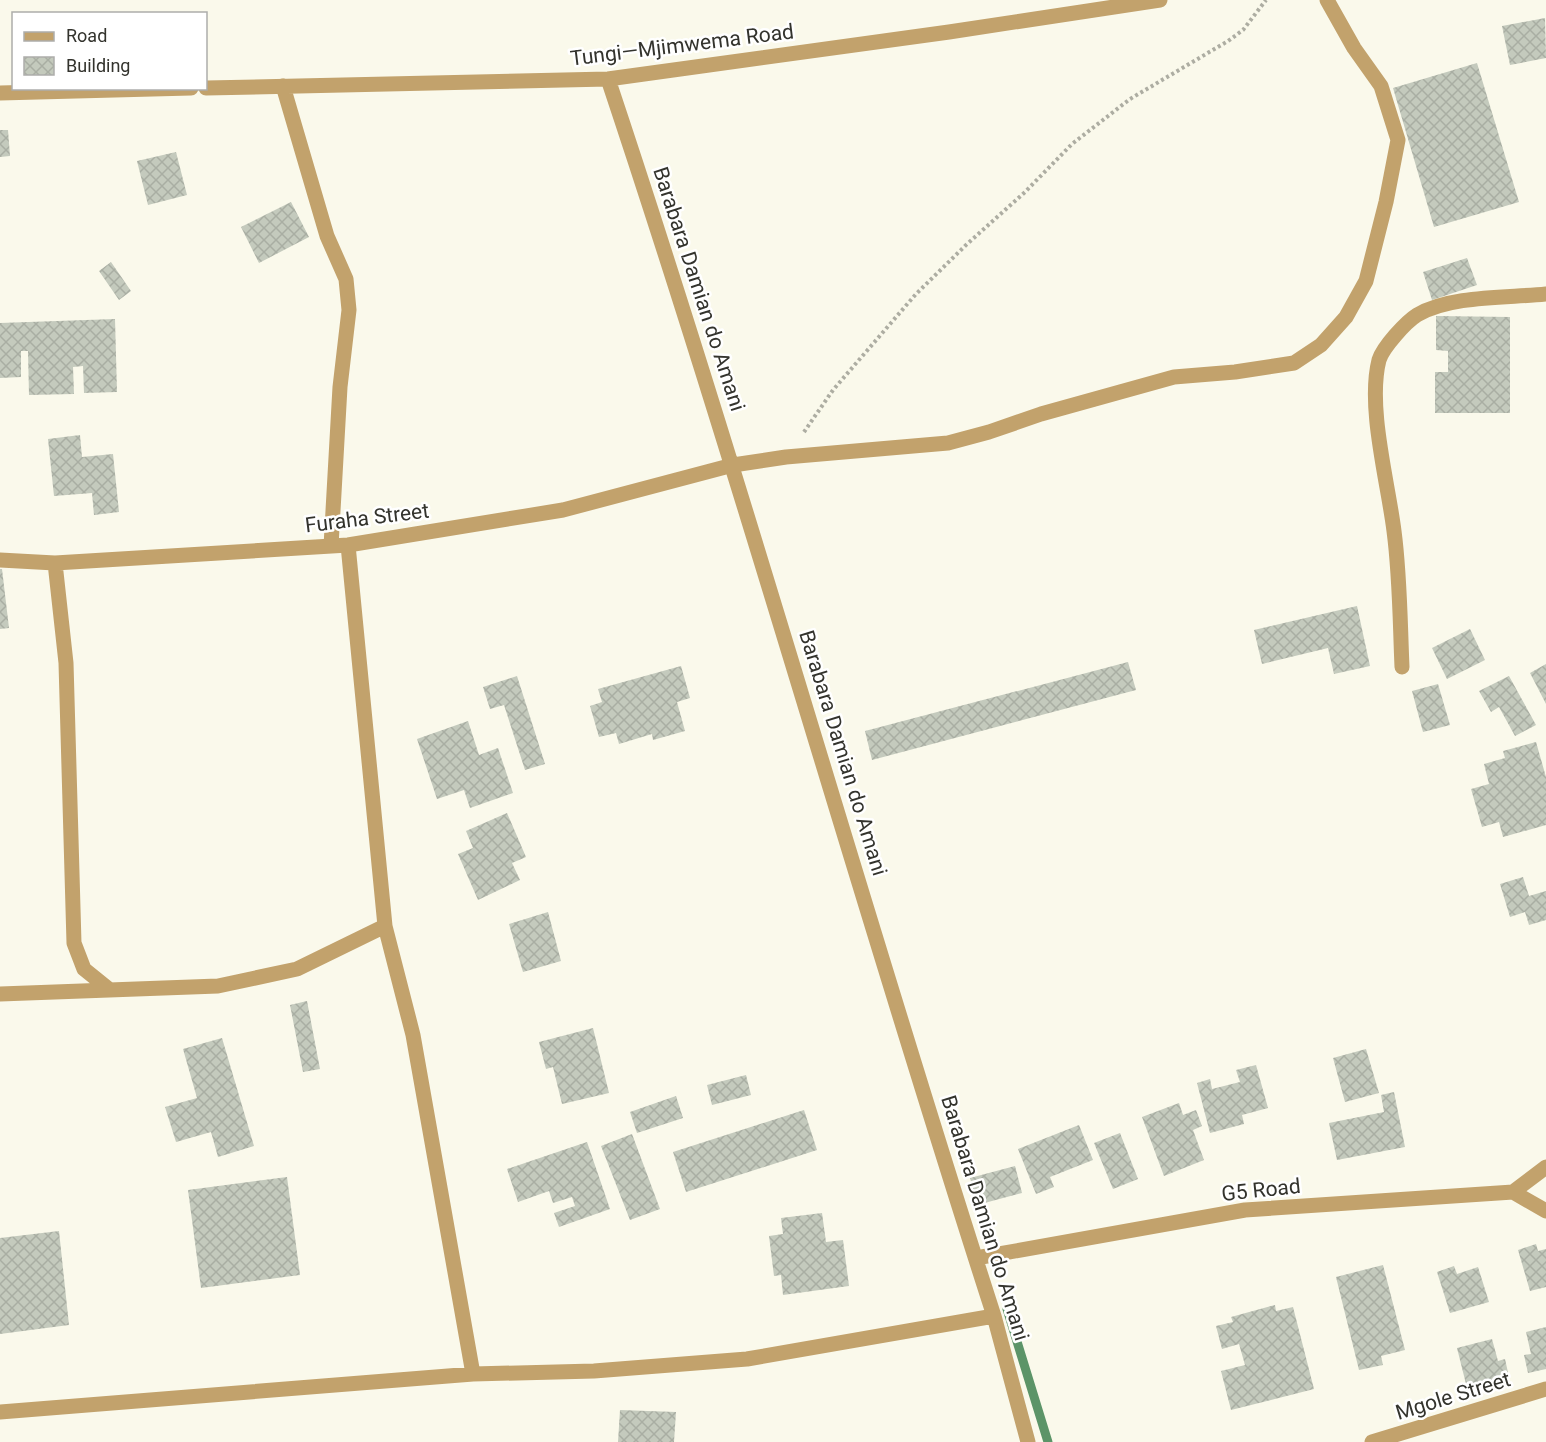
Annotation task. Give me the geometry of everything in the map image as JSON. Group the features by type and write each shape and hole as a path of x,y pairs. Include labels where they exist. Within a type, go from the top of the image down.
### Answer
{"street":[{"name":"Tungi—Mjimwema Road","path":"207,88 608,80 1160,0"},
{"name":"Furaha Street","path":"0,560 55,563 348,545 563,510 733,465 786,457 948,443 1174,377 1235,372 1294,363 1321,345 1346,317 1366,281 1386,202 1398,140 1381,86 1354,48 1327,0"},
{"name":"Barabara Damian do Amani","path":"608,80 733,465 994,1316 1028,1442"},
{"path":"283,86 327,236 346,279 349,310 340,387 331,546"},
{"path":"0,93 115,90"},
{"path":"1402,667 1395,539 1381,449 1376,396 1380,358 1398,333 1417,316 1441,304 1546,294"},
{"path":"348,545 385,926 413,1035 473,1374"},
{"path":"55,563 66,663 74,943 84,969 110,990"},
{"path":"0,994 218,986 297,969 385,926"},
{"path":"1546,1167 1513,1192 1546,1211"},
{"name":"G5 Road","path":"976,1258 1245,1210 1513,1192"},
{"path":"0,1412 473,1374 594,1371 747,1359 994,1316"},
{"name":"Mgole Street","path":"1372,1442 1546,1389"}],"path":[{"path":"786,457 841,382 916,294 1025,192 1072,144 1130,99 1243,30 1266,0"}],"building":[{"path":"1545,18 1546,58 1510,65 1502,26"},
{"path":"1477,63 1519,202 1434,227 1393,88"},
{"path":"0,130 8,130 10,156 0,157"},
{"path":"176,152 187,195 148,205 137,161"},
{"path":"291,202 309,237 259,263 241,227"},
{"path":"1467,258 1477,285 1432,300 1423,272"},
{"path":"111,262 131,291 119,300 99,271"},
{"path":"1436,316 1510,317 1510,413 1435,413 1435,372 1448,372 1448,351 1436,350"},
{"path":"115,319 117,392 84,393 83,366 73,367 74,394 29,395 28,351 21,351 21,377 0,378 0,323"},
{"path":"80,435 82,457 113,454 119,512 94,515 92,493 54,496 48,439"},
{"path":"0,569 2,569 9,628 0,629"},
{"path":"1357,606 1370,666 1334,674 1328,648 1262,664 1254,630"},
{"path":"1470,629 1485,660 1447,679 1432,648"},
{"path":"1128,662 1136,690 872,760 865,731"},
{"path":"1546,664 1546,704 1530,673"},
{"path":"681,666 690,698 677,702 685,731 653,740 652,734 619,744 616,733 599,737 590,706 602,702 598,689"},
{"path":"517,676 545,764 525,770 504,705 490,709 483,687"},
{"path":"1509,676 1536,725 1515,736 1499,707 1491,712 1479,691"},
{"path":"1438,684 1450,725 1423,732 1412,691"},
{"path":"468,721 479,755 498,748 513,793 470,808 464,790 437,799 417,739"},
{"path":"1536,742 1546,777 1546,825 1503,837 1499,822 1482,827 1471,789 1489,784 1484,764 1505,758 1503,751"},
{"path":"507,813 526,857 512,863 520,880 478,900 458,854 473,848 466,831"},
{"path":"1523,877 1529,896 1546,891 1546,920 1529,925 1525,912 1510,917 1500,884"},
{"path":"548,912 561,961 523,972 509,924"},
{"path":"307,1001 320,1069 303,1072 290,1005"},
{"path":"593,1028 609,1093 562,1104 553,1067 546,1069 539,1042"},
{"path":"222,1038 254,1146 218,1157 211,1132 176,1142 165,1107 197,1098 183,1049"},
{"path":"1366,1049 1379,1093 1345,1102 1333,1058"},
{"path":"1256,1065 1268,1108 1242,1115 1244,1124 1210,1133 1197,1083 1210,1079 1212,1089 1240,1082 1236,1070"},
{"path":"746,1075 751,1095 712,1105 707,1085"},
{"path":"1394,1092 1405,1147 1337,1160 1329,1123 1384,1112 1381,1095"},
{"path":"676,1096 683,1118 637,1133 630,1112"},
{"path":"1179,1103 1183,1115 1196,1110 1202,1126 1193,1130 1204,1160 1164,1176 1142,1117"},
{"path":"804,1110 817,1150 686,1192 673,1152"},
{"path":"1079,1125 1093,1160 1050,1177 1054,1187 1036,1194 1018,1149"},
{"path":"1120,1133 1138,1179 1113,1189 1094,1143"},
{"path":"632,1134 660,1209 630,1220 601,1146"},
{"path":"587,1142 610,1209 559,1227 554,1213 575,1206 572,1197 553,1203 549,1191 518,1202 507,1169"},
{"path":"1015,1166 1022,1193 977,1205 970,1178"},
{"path":"287,1177 300,1275 201,1288 188,1190"},
{"path":"822,1213 826,1242 843,1240 849,1286 783,1295 781,1275 774,1276 769,1236 783,1234 781,1218"},
{"path":"59,1231 69,1325 0,1334 0,1238"},
{"path":"1536,1244 1538,1251 1546,1249 1546,1287 1530,1291 1518,1250"},
{"path":"1383,1265 1405,1350 1381,1356 1383,1365 1359,1370 1336,1277"},
{"path":"1454,1266 1457,1274 1478,1267 1489,1302 1450,1313 1437,1272"},
{"path":"1275,1305 1276,1311 1293,1307 1314,1389 1231,1410 1221,1371 1245,1365 1239,1344 1222,1349 1216,1326 1233,1322 1231,1317"},
{"path":"1546,1327 1546,1369 1528,1373 1524,1355 1531,1354 1526,1332"},
{"path":"1492,1339 1498,1361 1505,1359 1509,1377 1467,1388 1457,1348"},
{"path":"620,1410 676,1412 674,1442 618,1442"}],"waterway":[{"path":"1007,1309 1048,1442"}]}
